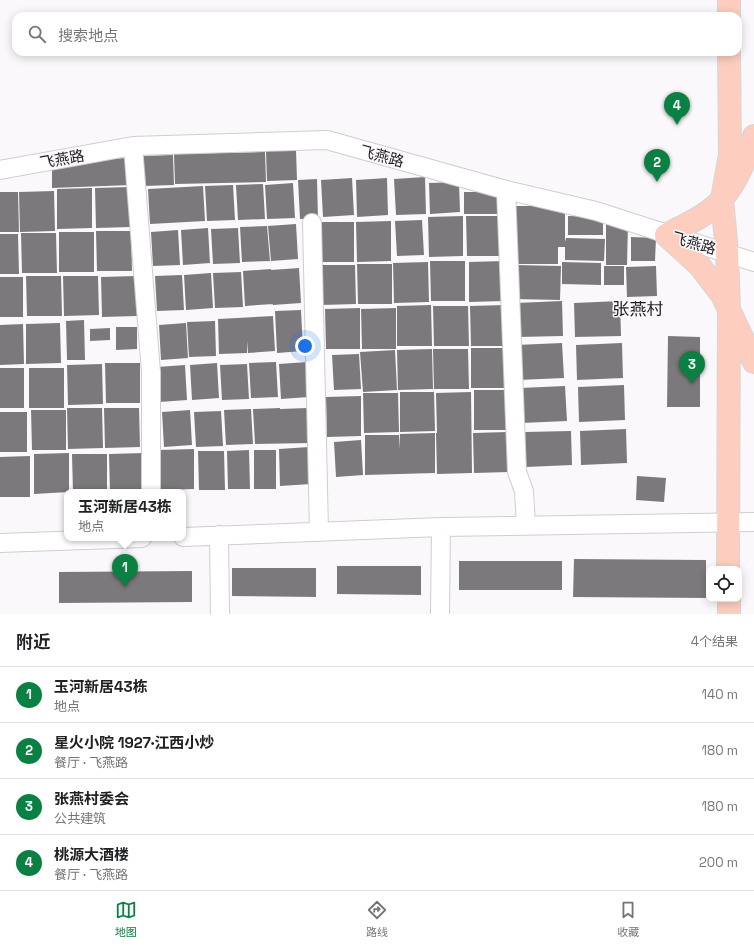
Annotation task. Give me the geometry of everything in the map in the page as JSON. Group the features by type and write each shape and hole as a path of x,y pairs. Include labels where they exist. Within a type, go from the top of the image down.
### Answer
{"main road":[{"path":"729,0 729,12"},
{"path":"728,566 729,309 727,252 722,199 730,155 729,56"},
{"path":"754,136 744,164 722,199 700,217 666,235 699,265 722,295 754,362"},
{"path":"729,602 729,614"}],"street":[{"name":"飞燕路","path":"0,170 133,146 327,140 506,190 596,212 666,235 727,252 754,262"},
{"path":"133,146 152,372 151,489"},
{"path":"506,190 517,472 524,491 526,526"},
{"path":"312,223 319,532"},
{"path":"186,537 441,527 754,522"},
{"path":"440,614 441,527"},
{"path":"219,535 220,614"},
{"path":"0,543 64,541"}],"building":[{"path":"296,150 297,180 267,181 266,151"},
{"path":"265,152 266,182 175,184 174,154"},
{"path":"173,155 174,185 144,186 143,156"},
{"path":"129,158 131,185 52,188 52,161"},
{"path":"425,177 426,214 396,215 394,179"},
{"path":"352,178 354,215 323,217 321,180"},
{"path":"387,178 388,215 357,217 356,180"},
{"path":"317,179 318,219 300,219 298,180"},
{"path":"459,182 460,212 430,214 429,183"},
{"path":"293,183 295,218 267,219 265,185"},
{"path":"263,184 265,219 238,220 236,185"},
{"path":"233,185 235,220 207,221 205,186"},
{"path":"203,186 205,221 150,224 148,189"},
{"path":"130,187 131,227 96,228 95,188"},
{"path":"92,188 92,228 57,229 57,189"},
{"path":"54,191 55,231 20,232 19,192"},
{"path":"0,192 18,192 19,232 0,232"},
{"path":"464,192 503,192 503,214 464,214"},
{"path":"512,206 565,206 565,242 566,238 605,239 604,261 565,260 565,247 558,247 558,264 516,264"},
{"path":"463,216 463,256 429,257 428,217"},
{"path":"466,216 501,216 501,256 467,256"},
{"path":"568,216 603,217 603,235 568,235"},
{"path":"422,220 424,255 397,256 395,221"},
{"path":"391,221 391,261 357,262 356,222"},
{"path":"319,222 354,222 354,262 319,262"},
{"path":"606,223 628,223 627,265 606,265"},
{"path":"296,224 298,259 271,261 268,226"},
{"path":"267,226 270,261 242,262 240,227"},
{"path":"208,228 210,263 183,265 181,230"},
{"path":"238,228 240,263 213,264 211,229"},
{"path":"178,230 180,265 153,266 151,232"},
{"path":"96,231 131,231 132,271 97,271"},
{"path":"59,232 94,232 94,272 59,272"},
{"path":"21,233 56,233 57,273 22,273"},
{"path":"0,234 18,234 19,274 0,274"},
{"path":"631,237 656,238 655,261 631,261"},
{"path":"430,261 465,261 465,301 431,301"},
{"path":"504,261 504,301 469,302 469,262"},
{"path":"428,262 429,302 394,303 393,263"},
{"path":"562,262 601,263 601,285 562,284"},
{"path":"357,264 392,264 392,304 358,304"},
{"path":"320,265 355,265 356,304 321,305"},
{"path":"515,265 561,266 560,300 514,299"},
{"path":"604,266 624,266 624,285 604,285"},
{"path":"656,266 657,296 627,297 626,267"},
{"path":"299,268 301,303 273,305 271,270"},
{"path":"271,269 273,304 245,306 243,271"},
{"path":"241,272 243,307 215,308 213,273"},
{"path":"211,273 213,308 186,310 184,275"},
{"path":"182,275 184,310 157,311 155,276"},
{"path":"26,276 61,276 62,316 27,316"},
{"path":"63,276 98,276 99,315 64,316"},
{"path":"136,276 137,316 102,317 101,277"},
{"path":"0,277 23,277 23,317 0,317"},
{"path":"562,301 563,336 517,337 516,303"},
{"path":"620,301 621,336 575,337 574,303"},
{"path":"431,305 432,346 397,346 397,306"},
{"path":"505,305 505,346 471,346 470,306"},
{"path":"433,306 468,306 469,346 434,346"},
{"path":"360,308 360,349 326,349 325,309"},
{"path":"396,308 396,349 362,349 361,309"},
{"path":"301,310 303,351 277,353 275,311"},
{"path":"273,316 275,351 248,353 247,341 247,353 219,354 218,319"},
{"path":"84,320 85,360 67,360 66,321"},
{"path":"215,321 216,356 189,357 187,322"},
{"path":"60,323 61,363 26,364 26,324"},
{"path":"186,323 188,358 161,360 159,325"},
{"path":"23,324 24,364 0,365 0,325"},
{"path":"116,327 137,327 137,349 116,350"},
{"path":"110,328 110,340 90,341 90,329"},
{"path":"668,336 700,337 700,407 667,407"},
{"path":"562,343 564,378 518,380 516,345"},
{"path":"622,343 623,378 577,380 576,345"},
{"path":"471,348 506,348 506,388 471,388"},
{"path":"432,349 433,389 398,390 397,350"},
{"path":"433,349 468,349 469,389 434,389"},
{"path":"395,350 397,390 363,392 360,352"},
{"path":"359,354 361,389 334,390 332,355"},
{"path":"276,362 278,397 251,398 249,363"},
{"path":"307,362 309,397 281,399 279,364"},
{"path":"105,363 140,363 140,403 106,403"},
{"path":"217,363 219,398 192,400 190,365"},
{"path":"102,364 103,404 68,405 67,365"},
{"path":"247,364 249,399 222,400 220,365"},
{"path":"185,365 187,400 159,402 157,367"},
{"path":"0,368 24,368 24,408 0,408"},
{"path":"29,368 64,368 64,408 29,408"},
{"path":"624,385 625,420 579,422 578,387"},
{"path":"565,386 567,421 521,423 520,388"},
{"path":"474,390 508,390 509,430 474,430"},
{"path":"400,392 434,392 435,431 400,432"},
{"path":"471,392 472,473 437,474 436,393"},
{"path":"363,393 398,393 399,432 364,433"},
{"path":"361,396 361,436 327,437 326,397"},
{"path":"67,408 102,408 103,448 68,449"},
{"path":"104,408 139,408 140,447 105,448"},
{"path":"308,408 310,443 255,444 253,409"},
{"path":"251,409 253,444 226,445 224,410"},
{"path":"31,410 66,410 66,450 32,450"},
{"path":"190,410 192,445 164,447 162,412"},
{"path":"221,411 223,446 196,447 194,412"},
{"path":"0,412 27,412 27,452 0,452"},
{"path":"626,429 627,463 581,465 580,431"},
{"path":"571,431 572,465 526,467 525,432"},
{"path":"508,432 509,472 474,473 473,433"},
{"path":"435,433 435,473 365,475 365,435 399,435 400,449 400,434"},
{"path":"361,440 363,475 336,477 334,442"},
{"path":"309,447 311,484 280,486 279,449"},
{"path":"194,449 194,489 159,489 159,450"},
{"path":"249,450 250,489 228,489 227,451"},
{"path":"254,450 276,450 276,489 254,489"},
{"path":"198,451 224,451 225,490 199,490"},
{"path":"69,453 69,489 64,489 64,492 34,494 34,454"},
{"path":"144,453 144,489 110,489 109,454"},
{"path":"72,454 107,454 107,489 73,489"},
{"path":"30,456 30,497 0,497 0,457"},
{"path":"637,476 666,478 664,502 636,500"},
{"path":"574,559 706,560 706,598 573,597"},
{"path":"459,561 562,561 562,590 459,590"},
{"path":"337,566 421,566 421,595 337,594"},
{"path":"232,568 316,568 316,597 232,596"},
{"path":"192,571 192,602 59,603 59,572"}],"place":[{"name":"桃源大酒楼","path":"677,125"},
{"name":"星火小院 1927·江西小炒","path":"657,182"},
{"name":"张燕村委会","path":"692,384"},
{"name":"玉河新居43栋","path":"125,587"}],"district":[{"name":"张燕村","path":"638,309"}]}
